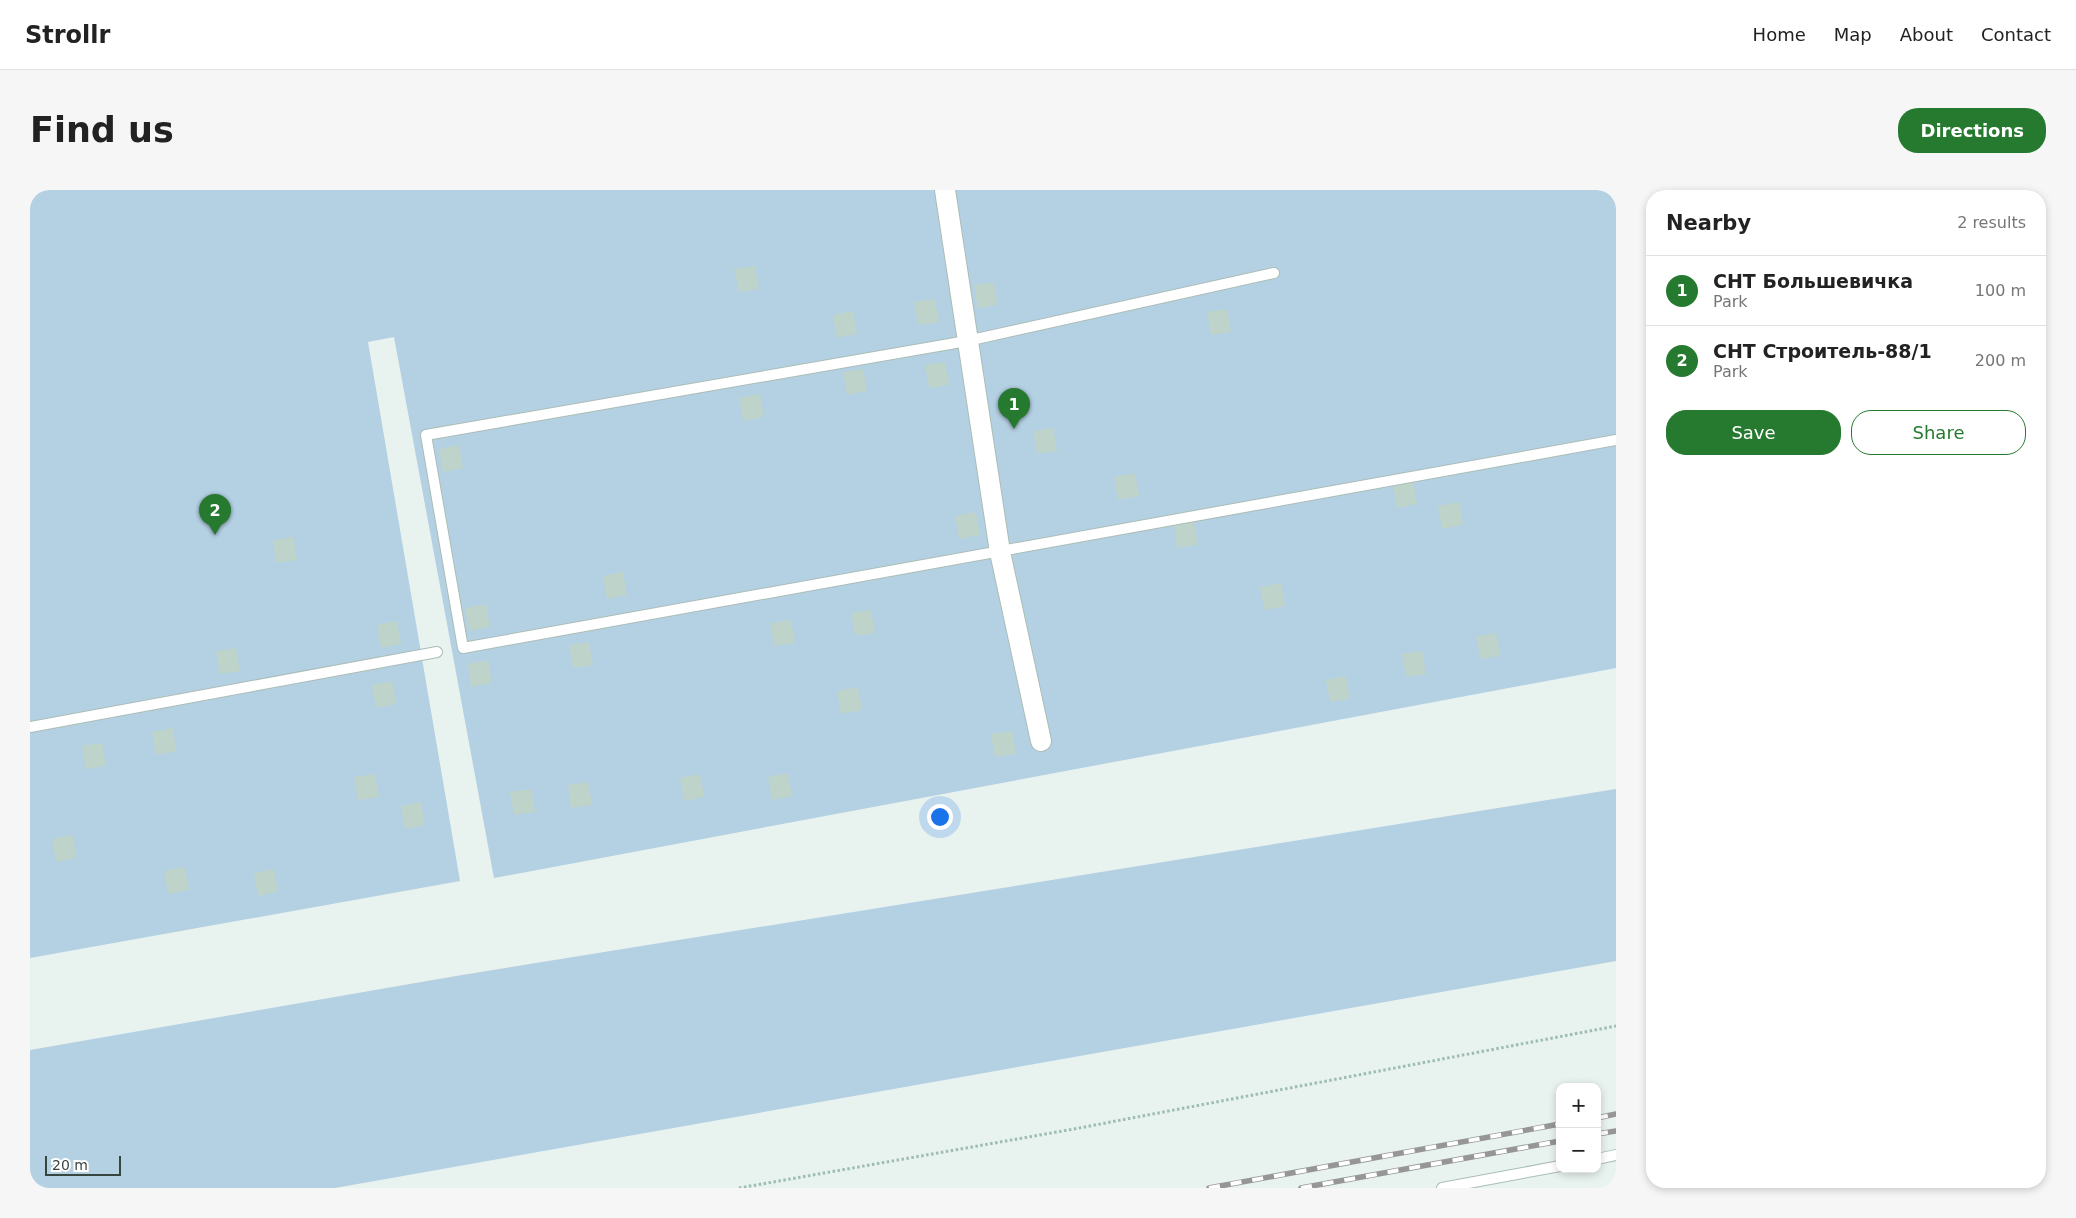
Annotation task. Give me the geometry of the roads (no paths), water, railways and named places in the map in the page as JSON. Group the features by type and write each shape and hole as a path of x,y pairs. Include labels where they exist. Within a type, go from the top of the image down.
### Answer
{"street":[{"path":"945,190 1000,552 1041,741"}],"lane":[{"path":"1274,273 967,341 426,435 463,648 1616,440"},
{"path":"30,727 437,652"},
{"path":"1601,1158 1616,1155"},
{"path":"1442,1188 1556,1167"}],"railway":[{"path":"1601,1117 1616,1114"},
{"path":"1209,1188 1556,1125"},
{"path":"1601,1133 1616,1131"},
{"path":"1301,1188 1556,1142"}],"place":[{"name":"СНТ Большевичка","path":"1014,429"},
{"name":"СНТ Строитель-88/1","path":"215,535"}]}
